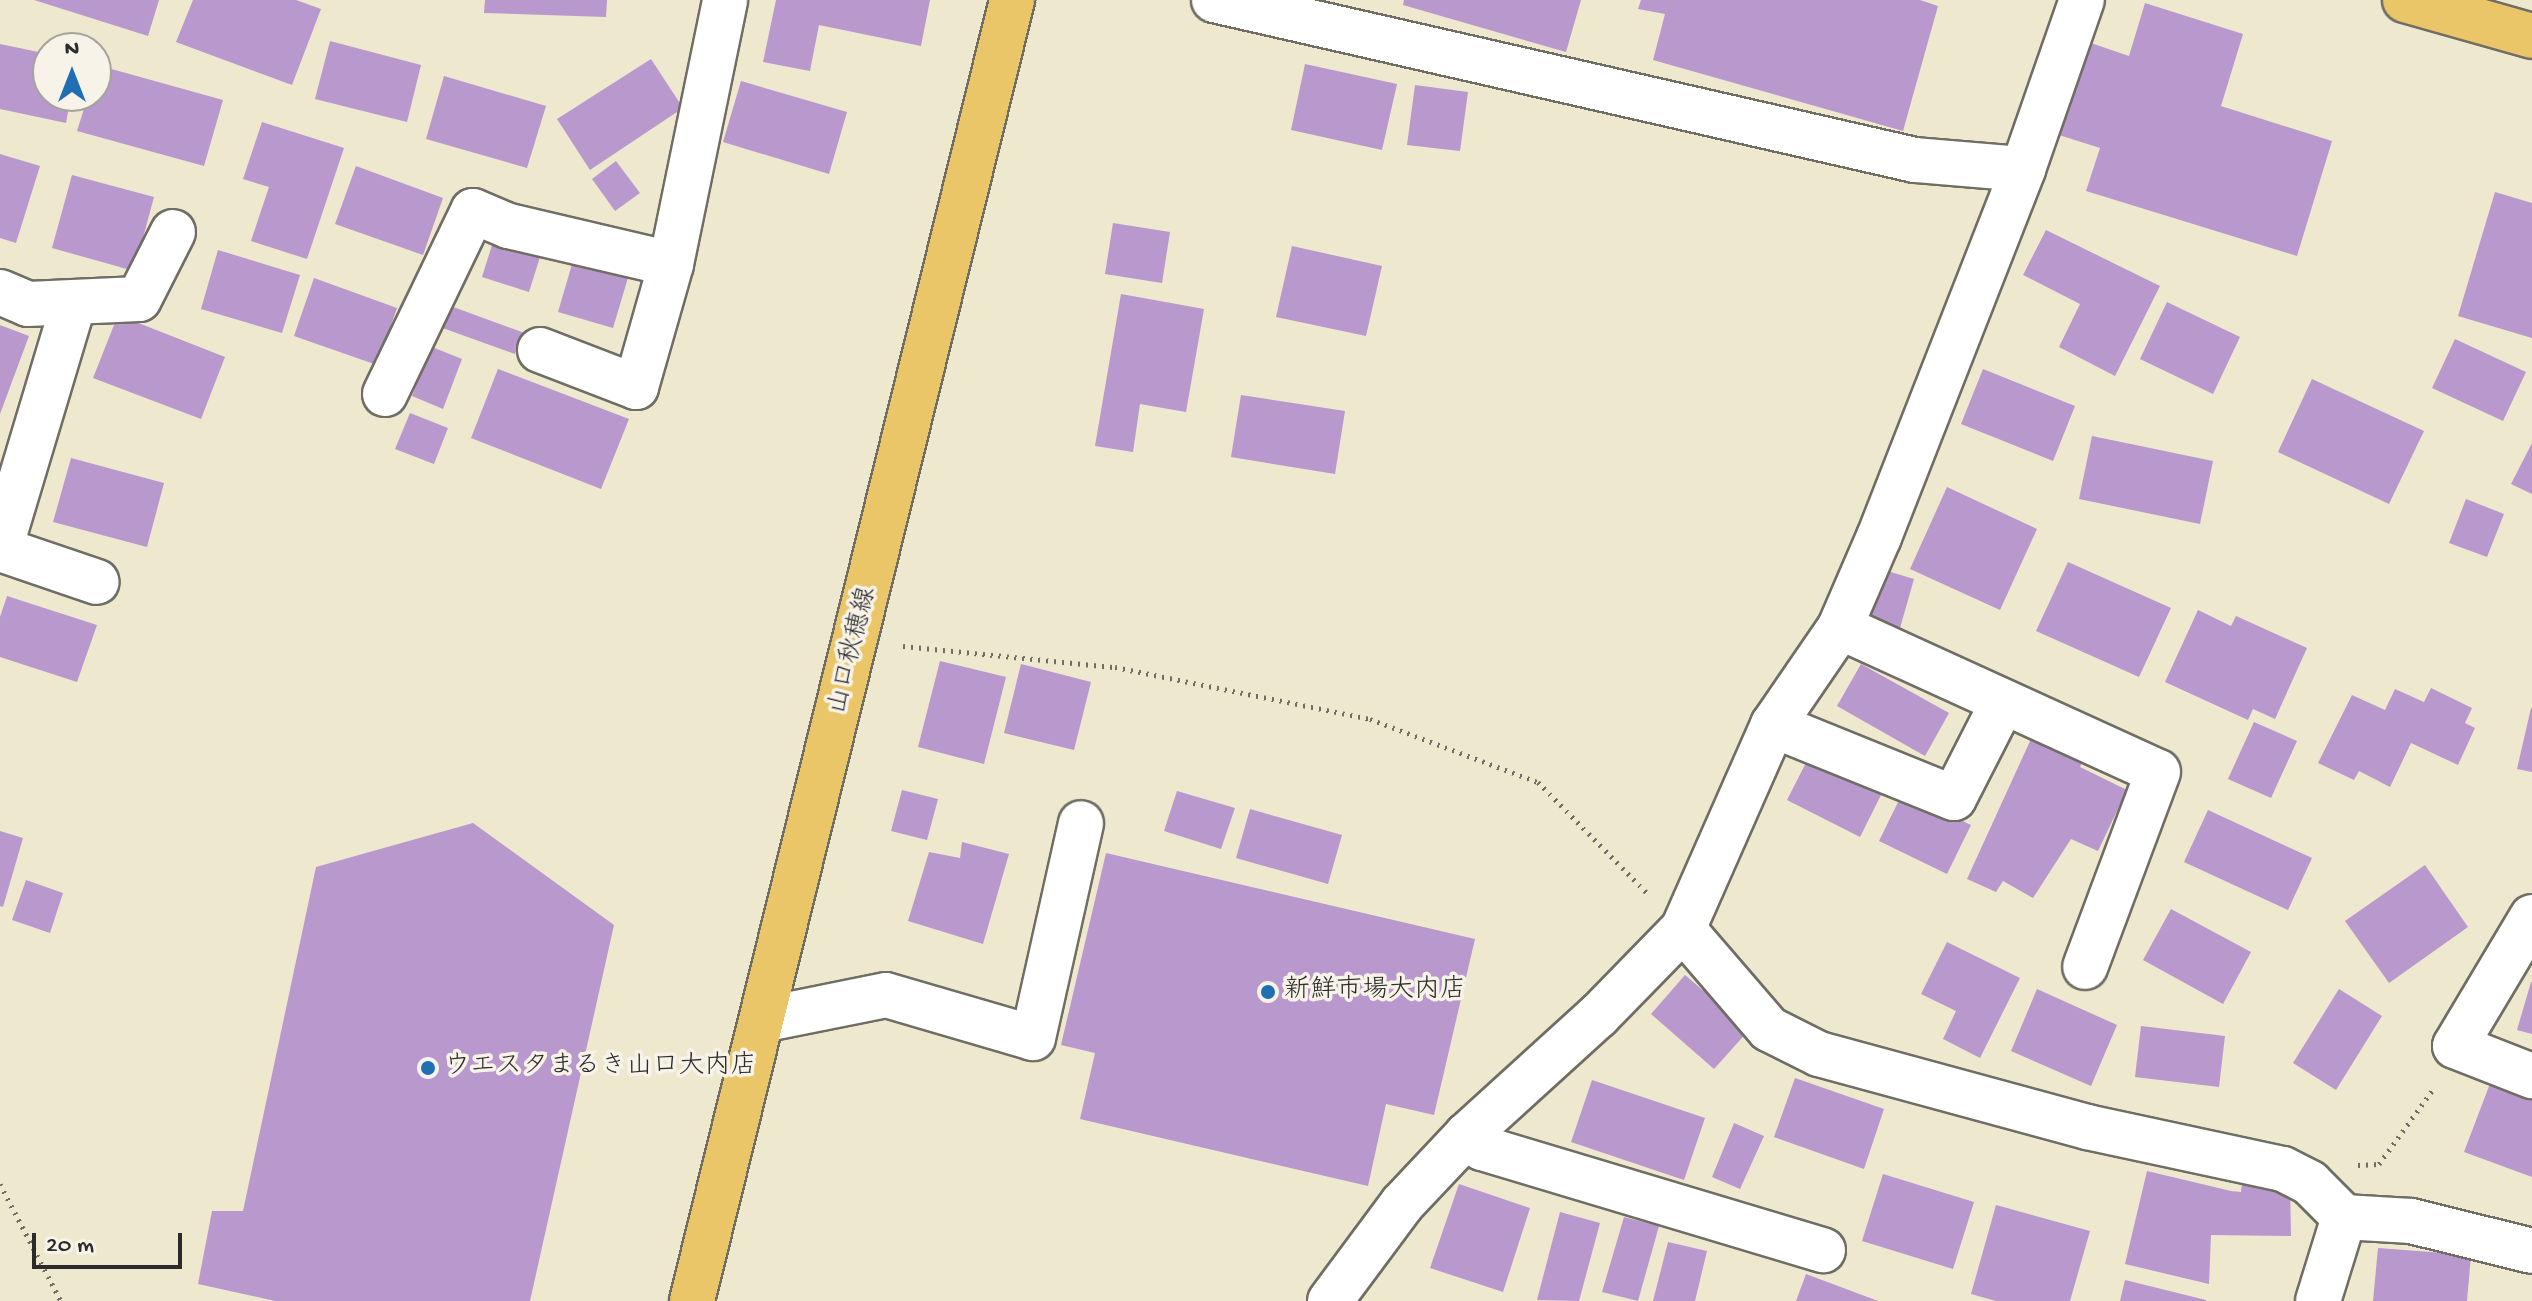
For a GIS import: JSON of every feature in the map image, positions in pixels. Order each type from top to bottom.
[{"type":"main road","name":"山口秋穂線","points":[[692,1301],[1012,0]]},
{"type":"main road","points":[[2405,0],[2532,36]]},
{"type":"street","points":[[540,350],[636,387],[671,264],[725,0]]},
{"type":"street","points":[[1214,0],[1915,160],[2023,169]]},
{"type":"street","points":[[1348,1295],[1402,1204],[1467,1135],[1598,1016],[1683,929],[1773,725],[1840,627],[2023,169],[2082,0]]},
{"type":"street","points":[[385,394],[473,211],[509,226],[671,264]]},
{"type":"street","points":[[0,292],[28,304],[73,305],[139,299],[173,232]]},
{"type":"street","points":[[73,305],[0,549],[97,582]]},
{"type":"street","points":[[1840,627],[2158,772],[2085,967]]},
{"type":"street","points":[[1773,725],[1954,798],[2003,702]]},
{"type":"street","points":[[762,1020],[886,995],[1033,1038],[1081,823]]},
{"type":"street","points":[[2532,917],[2455,1046],[2532,1076]]},
{"type":"street","points":[[1683,929],[1769,1029],[1819,1054],[2087,1127],[2283,1169],[2310,1183],[2344,1217],[2411,1221],[2532,1251]]},
{"type":"street","points":[[1467,1135],[1482,1148],[1823,1250]]},
{"type":"street","points":[[2318,1301],[2344,1217]]},
{"type":"path","points":[[856,642],[1115,667],[1370,719],[1538,782],[1683,929]]},
{"type":"path","points":[[2310,1183],[2336,1166],[2379,1164],[2451,1064],[2455,1046]]},
{"type":"path","points":[[0,1184],[61,1301]]},
{"type":"building","points":[[34,0],[159,0],[148,36]]},
{"type":"building","points":[[193,0],[296,0],[321,9],[292,85],[176,42]]},
{"type":"building","points":[[485,0],[607,0],[606,17],[484,13]]},
{"type":"building","points":[[776,0],[930,0],[921,46],[819,25],[810,71],[763,62]]},
{"type":"building","points":[[1404,0],[1581,0],[1566,52],[1403,5]]},
{"type":"building","points":[[1641,0],[1920,0],[1938,6],[1903,131],[1653,60],[1665,14],[1638,9]]},
{"type":"building","points":[[2145,3],[2243,34],[2221,106],[2332,141],[2297,256],[2086,191],[2100,148],[2059,135],[2088,42],[2129,56]]},
{"type":"building","points":[[330,41],[421,65],[407,122],[315,99]]},
{"type":"building","points":[[0,44],[32,51],[32,112],[68,112],[66,123],[0,109]]},
{"type":"building","points":[[651,59],[683,108],[590,170],[557,119]]},
{"type":"building","points":[[1305,64],[1397,84],[1382,150],[1291,130]]},
{"type":"building","points":[[112,69],[223,100],[204,166],[77,131],[83,112],[112,112]]},
{"type":"building","points":[[444,76],[546,106],[527,168],[426,139]]},
{"type":"building","points":[[741,81],[847,112],[829,174],[723,142]]},
{"type":"building","points":[[1415,85],[1468,92],[1460,151],[1407,145]]},
{"type":"building","points":[[262,122],[344,148],[307,259],[251,241],[269,187],[243,179]]},
{"type":"building","points":[[0,154],[40,166],[16,243],[0,238]]},
{"type":"building","points":[[616,161],[640,193],[615,211],[592,179]]},
{"type":"building","points":[[356,166],[443,198],[423,255],[335,224]]},
{"type":"building","points":[[72,175],[154,197],[134,271],[52,248]]},
{"type":"building","points":[[2495,192],[2532,203],[2532,338],[2458,316]]},
{"type":"building","points":[[1113,223],[1170,232],[1162,283],[1105,274]]},
{"type":"building","points":[[2046,230],[2160,286],[2115,376],[2059,347],[2080,304],[2023,275]]},
{"type":"building","points":[[493,242],[540,257],[529,292],[482,277]]},
{"type":"building","points":[[1292,246],[1382,266],[1366,336],[1276,317]]},
{"type":"building","points":[[218,250],[300,275],[282,333],[201,309]]},
{"type":"building","points":[[575,254],[630,271],[613,328],[558,312]]},
{"type":"building","points":[[314,278],[397,308],[377,365],[294,336]]},
{"type":"building","points":[[1121,294],[1204,309],[1186,412],[1140,404],[1133,452],[1095,446]]},
{"type":"building","points":[[2167,302],[2240,337],[2213,394],[2140,359]]},
{"type":"building","points":[[445,304],[522,332],[515,354],[437,326]]},
{"type":"building","points":[[118,315],[225,357],[201,419],[93,378]]},
{"type":"building","points":[[0,325],[29,336],[0,414]]},
{"type":"building","points":[[2455,339],[2526,372],[2503,421],[2432,388]]},
{"type":"building","points":[[432,347],[462,359],[443,409],[412,396]]},
{"type":"building","points":[[498,369],[629,419],[601,489],[471,438]]},
{"type":"building","points":[[1983,369],[2075,406],[2053,461],[1961,424]]},
{"type":"building","points":[[2312,379],[2424,431],[2389,504],[2278,452]]},
{"type":"building","points":[[1241,395],[1345,411],[1335,474],[1231,457]]},
{"type":"building","points":[[410,413],[448,428],[434,464],[395,449]]},
{"type":"building","points":[[2092,436],[2213,461],[2200,524],[2079,499]]},
{"type":"building","points":[[2532,443],[2532,494],[2511,484]]},
{"type":"building","points":[[71,458],[164,483],[147,547],[53,522]]},
{"type":"building","points":[[1947,487],[2037,529],[2000,610],[1910,569]]},
{"type":"building","points":[[2466,499],[2504,514],[2487,557],[2449,543]]},
{"type":"building","points":[[2068,562],[2171,608],[2139,677],[2036,631]]},
{"type":"building","points":[[1884,570],[1914,579],[1900,628],[1870,619]]},
{"type":"building","points":[[7,596],[97,625],[77,682],[0,657],[0,617]]},
{"type":"building","points":[[2198,610],[2231,626],[2236,616],[2307,648],[2275,719],[2253,709],[2248,720],[2165,682]]},
{"type":"building","points":[[940,661],[1006,677],[984,764],[918,747]]},
{"type":"building","points":[[1021,664],[1091,682],[1074,750],[1004,733]]},
{"type":"building","points":[[1861,664],[1949,713],[1925,756],[1837,706]]},
{"type":"building","points":[[2431,688],[2472,708],[2465,723],[2475,728],[2458,765],[2411,743],[2390,787],[2359,771],[2354,780],[2318,763],[2352,695],[2385,710],[2395,689],[2424,702]]},
{"type":"building","points":[[2532,708],[2532,772],[2517,769]]},
{"type":"building","points":[[2254,722],[2297,741],[2271,798],[2228,779]]},
{"type":"building","points":[[2036,728],[2086,753],[2080,767],[2127,790],[2098,851],[2071,839],[2033,898],[2003,881],[1996,892],[1967,879]]},
{"type":"building","points":[[1811,753],[1883,791],[1860,837],[1787,800]]},
{"type":"building","points":[[902,790],[938,799],[927,840],[891,831]]},
{"type":"building","points":[[1177,791],[1235,808],[1221,849],[1164,831]]},
{"type":"building","points":[[1903,792],[1971,825],[1947,874],[1879,841]]},
{"type":"building","points":[[1250,809],[1342,835],[1328,884],[1236,858]]},
{"type":"building","points":[[2208,810],[2312,858],[2288,910],[2184,862]]},
{"type":"building","name":"ウエスタまるき山口大内店","points":[[473,823],[614,925],[530,1301],[275,1301],[198,1284],[212,1211],[243,1211],[316,867]]},
{"type":"building","points":[[0,831],[23,838],[3,907],[0,906]]},
{"type":"building","points":[[962,842],[1009,854],[983,944],[908,921],[929,852],[960,858]]},
{"type":"building","name":"新鮮市場大内店","points":[[1106,853],[1475,939],[1434,1115],[1386,1104],[1368,1186],[1080,1119],[1095,1053],[1061,1045]]},
{"type":"building","points":[[2425,865],[2468,927],[2389,983],[2345,921]]},
{"type":"building","points":[[26,880],[63,893],[50,933],[12,920]]},
{"type":"building","points":[[2171,909],[2251,952],[2223,1004],[2143,960]]},
{"type":"building","points":[[1947,942],[2020,978],[1980,1058],[1943,1039],[1956,1011],[1921,994]]},
{"type":"building","points":[[1685,975],[1749,1030],[1714,1069],[1651,1014]]},
{"type":"building","points":[[2532,982],[2532,1034],[2517,1030]]},
{"type":"building","points":[[2037,989],[2117,1025],[2091,1086],[2011,1051]]},
{"type":"building","points":[[2339,989],[2382,1016],[2336,1090],[2293,1063]]},
{"type":"building","points":[[2141,1026],[2225,1036],[2219,1087],[2135,1077]]},
{"type":"building","points":[[1795,1078],[1884,1109],[1864,1169],[1774,1137]]},
{"type":"building","points":[[1592,1080],[1705,1118],[1684,1180],[1571,1142]]},
{"type":"building","points":[[2491,1081],[2532,1096],[2532,1177],[2464,1152]]},
{"type":"building","points":[[1734,1123],[1764,1136],[1740,1189],[1712,1177]]},
{"type":"building","points":[[2147,1171],[2241,1192],[2242,1182],[2290,1183],[2291,1236],[2211,1235],[2209,1284],[2125,1264]]},
{"type":"building","points":[[1883,1174],[1974,1202],[1953,1269],[1862,1241]]},
{"type":"building","points":[[1459,1184],[1530,1208],[1503,1292],[1430,1268]]},
{"type":"building","points":[[1996,1205],[2090,1231],[2070,1301],[1996,1301],[1971,1294]]},
{"type":"building","points":[[1560,1212],[1600,1223],[1579,1301],[1537,1300]]},
{"type":"building","points":[[1624,1217],[1659,1226],[1638,1301],[1602,1292]]},
{"type":"building","points":[[1668,1242],[1707,1251],[1695,1301],[1653,1301]]},
{"type":"building","points":[[2378,1248],[2471,1255],[2467,1301],[2373,1301]]},
{"type":"building","points":[[1806,1274],[1878,1301],[1796,1301]]},
{"type":"building","points":[[2125,1280],[2206,1300],[2206,1301],[2120,1301]]},
{"type":"place","name":"新鮮市場大内店","points":[[1268,992]]},
{"type":"place","name":"ウエスタまるき山口大内店","points":[[428,1068]]}]
